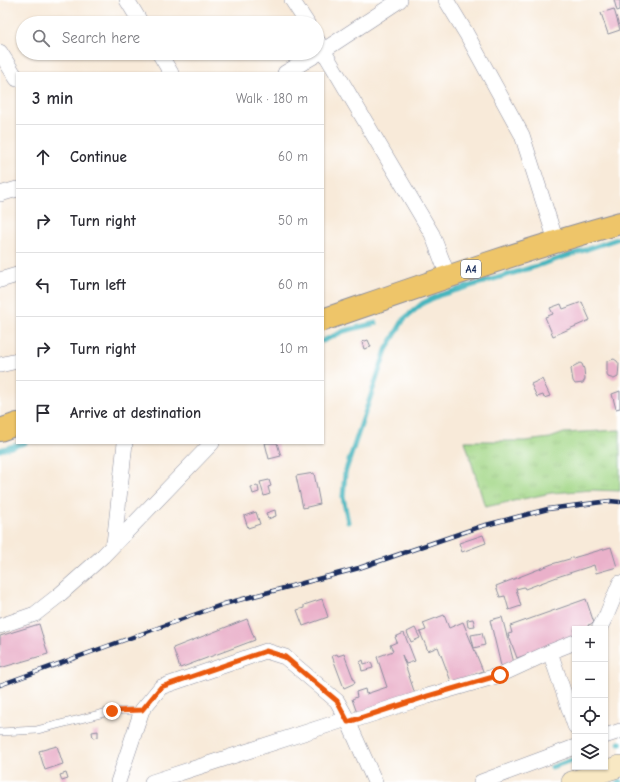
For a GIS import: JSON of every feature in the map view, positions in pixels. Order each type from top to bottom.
[{"type":"highway","name":"A4","points":[[324,320],[448,276],[556,241],[620,223]]},
{"type":"highway","points":[[0,430],[16,424]]},
{"type":"main road","points":[[572,782],[620,766]]},
{"type":"street","points":[[127,0],[137,16]]},
{"type":"street","points":[[292,0],[302,16]]},
{"type":"street","points":[[324,43],[400,0]]},
{"type":"street","points":[[446,0],[466,33],[522,135],[556,241]]},
{"type":"street","points":[[0,52],[16,77]]},
{"type":"street","points":[[324,52],[432,234],[448,276]]},
{"type":"street","points":[[163,60],[170,72]]},
{"type":"street","points":[[286,72],[301,60]]},
{"type":"street","points":[[0,194],[16,189]]},
{"type":"street","points":[[0,280],[16,275]]},
{"type":"street","points":[[0,365],[16,361]]},
{"type":"street","points":[[114,544],[125,444]]},
{"type":"street","points":[[0,626],[35,614],[58,596],[114,544],[211,444]]},
{"type":"street","points":[[601,626],[620,583]]},
{"type":"street","points":[[152,782],[348,720],[500,675],[572,643]]},
{"type":"street","points":[[118,782],[142,710],[161,687],[266,651],[285,657],[337,701],[348,720],[375,782]]},
{"type":"street","points":[[550,652],[572,717]]},
{"type":"street","points":[[608,735],[620,731]]},
{"type":"street","points":[[481,782],[572,748]]},
{"type":"lane","points":[[0,732],[37,730],[112,711],[142,710]]},
{"type":"green space","points":[[620,430],[620,491],[592,490],[551,493],[485,507],[465,441],[525,441],[550,438],[564,433]]},
{"type":"building","points":[[614,0],[620,0],[620,10],[617,11]]},
{"type":"building","points":[[614,9],[620,30],[608,34],[601,13]]},
{"type":"building","points":[[582,302],[590,320],[553,336],[545,317],[553,314],[550,308],[561,304],[563,309]]},
{"type":"building","points":[[368,340],[371,347],[364,349],[362,342]]},
{"type":"building","points":[[614,359],[619,364],[618,377],[614,379],[608,377],[607,361]]},
{"type":"building","points":[[580,363],[584,369],[585,379],[583,383],[575,384],[571,369]]},
{"type":"building","points":[[542,379],[550,396],[544,398],[543,395],[537,397],[531,384]]},
{"type":"building","points":[[620,391],[620,408],[616,409],[612,394]]},
{"type":"building","points":[[265,444],[277,444],[281,456],[269,459]]},
{"type":"building","points":[[314,473],[320,504],[303,508],[296,476]]},
{"type":"building","points":[[269,480],[271,486],[268,487],[270,494],[264,496],[260,482]]},
{"type":"building","points":[[258,486],[259,492],[253,494],[251,487]]},
{"type":"building","points":[[275,510],[276,516],[268,519],[266,513]]},
{"type":"building","points":[[256,512],[260,524],[248,528],[244,516]]},
{"type":"building","points":[[483,535],[486,543],[462,552],[459,543]]},
{"type":"building","points":[[611,547],[617,567],[596,573],[594,565],[525,589],[524,587],[516,589],[521,606],[509,610],[505,596],[500,597],[496,586],[552,564]]},
{"type":"building","points":[[322,599],[328,617],[303,626],[297,610],[304,608],[304,605]]},
{"type":"building","points":[[586,599],[594,623],[588,626],[572,626],[572,638],[517,658],[508,634],[512,633],[510,626]]},
{"type":"building","points":[[444,615],[449,628],[463,622],[483,671],[452,684],[438,647],[428,651],[420,632],[426,630],[423,623]]},
{"type":"building","points":[[502,617],[514,663],[501,666],[490,620]]},
{"type":"building","points":[[247,619],[255,640],[180,668],[173,648]]},
{"type":"building","points":[[473,619],[475,626],[468,627],[467,620]]},
{"type":"building","points":[[39,624],[48,654],[0,668],[0,636]]},
{"type":"building","points":[[415,628],[420,638],[411,642],[407,632]]},
{"type":"building","points":[[404,633],[415,661],[406,664],[402,655],[415,694],[357,713],[352,699],[357,697],[356,692],[365,689],[366,694],[387,687],[377,657],[393,651],[390,645],[397,642],[395,637]]},
{"type":"building","points":[[482,633],[485,645],[474,648],[471,635]]},
{"type":"building","points":[[337,654],[338,656],[344,654],[355,683],[344,688],[332,656]]},
{"type":"building","points":[[363,660],[364,664],[371,662],[373,668],[362,671],[360,662]]},
{"type":"building","points":[[98,731],[98,737],[93,738],[92,732]]},
{"type":"building","points":[[57,746],[63,764],[45,770],[39,751]]},
{"type":"building","points":[[66,773],[68,779],[62,781],[60,775]]},
{"type":"waterway","points":[[348,522],[343,497],[345,473],[386,350],[404,319],[423,303],[440,295],[537,266],[620,238]]},
{"type":"waterway","points":[[324,341],[344,331],[376,323]]},
{"type":"waterway","points":[[0,450],[21,444]]},
{"type":"waterway","points":[[552,767],[572,760]]},
{"type":"railway","points":[[0,685],[224,604],[359,568],[482,526],[548,509],[610,501],[620,502]]},
{"type":"route","points":[[112,711],[142,710],[161,687],[266,651],[285,657],[302,670],[317,685],[337,701],[348,722],[428,696],[500,675]]}]
